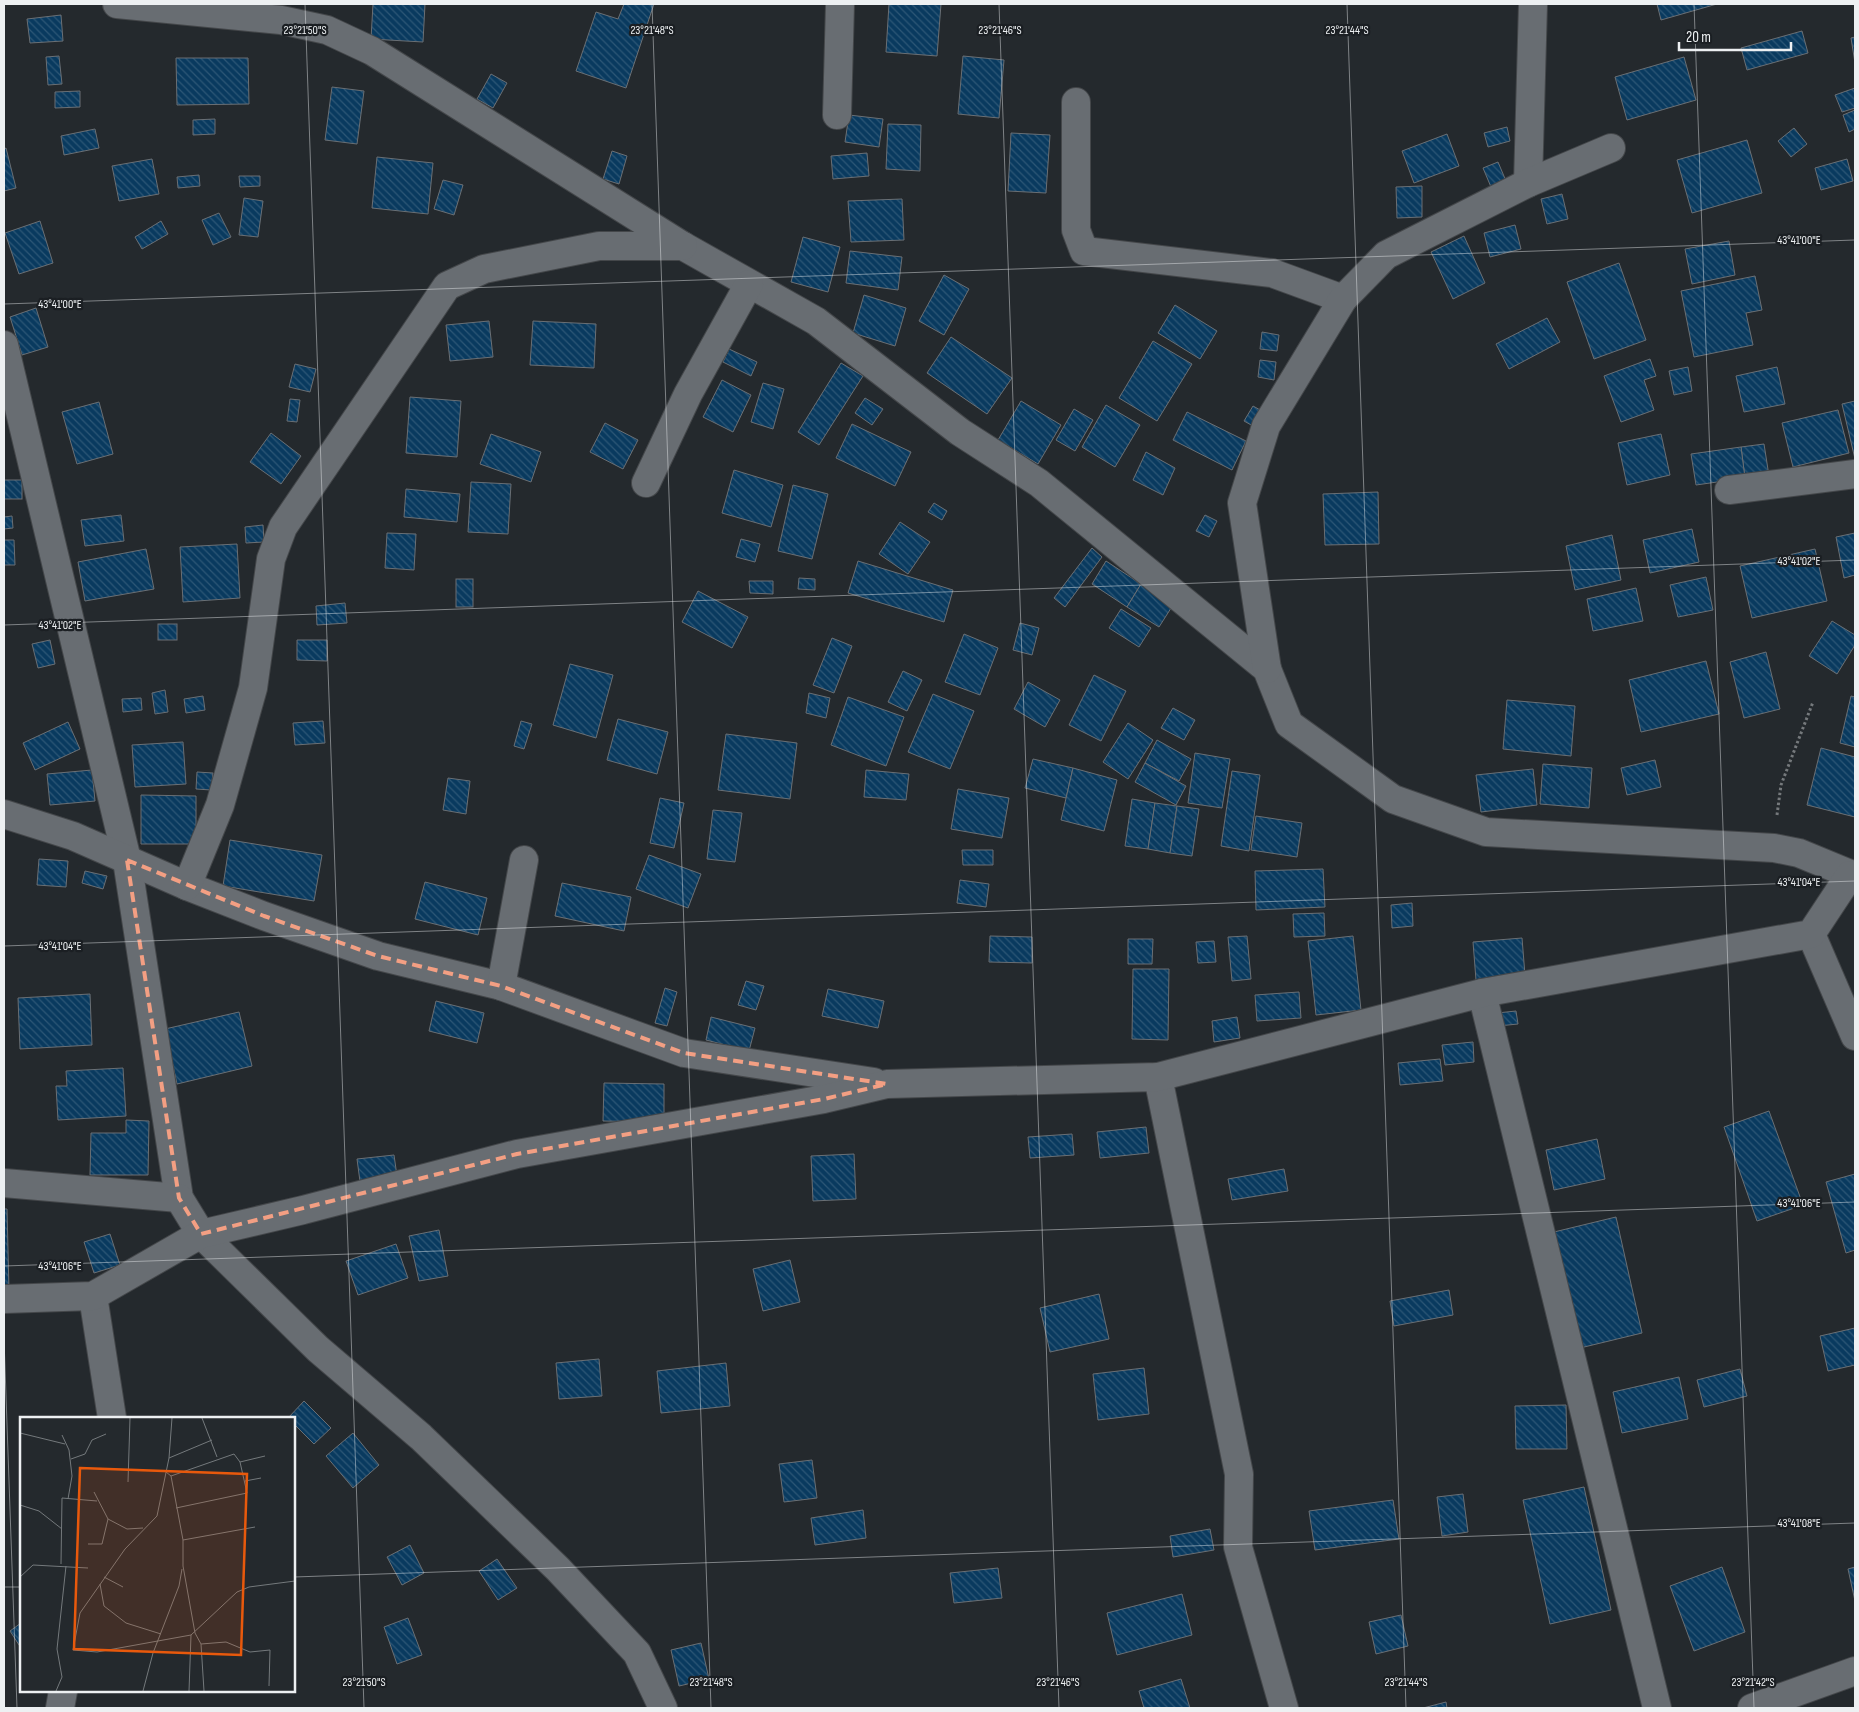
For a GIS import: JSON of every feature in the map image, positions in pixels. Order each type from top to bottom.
[{"type":"street","points":[[117,4],[281,20],[327,30],[372,51],[683,246],[816,321],[960,432],[1039,483],[1267,669]]},
{"type":"street","points":[[837,115],[840,4]]},
{"type":"street","points":[[1528,183],[1533,4]]},
{"type":"street","points":[[1076,102],[1076,230],[1084,251],[1272,273],[1343,299]]},
{"type":"street","points":[[4,814],[73,836],[187,886],[264,916],[378,956],[501,986],[684,1053],[887,1084],[1158,1077],[1482,993],[1811,934],[1853,876],[1799,853],[1774,848],[1486,832],[1393,799],[1289,724],[1267,669],[1242,503],[1266,426],[1343,299],[1386,255],[1528,183],[1611,148]]},
{"type":"street","points":[[187,886],[220,805],[253,688],[271,559],[283,527],[447,286],[484,270],[599,246],[683,246]]},
{"type":"street","points":[[646,483],[688,394],[750,284]]},
{"type":"street","points":[[4,345],[127,860],[179,1198],[201,1234],[318,1349],[421,1437],[558,1569],[636,1652],[663,1708]]},
{"type":"street","points":[[1729,490],[1855,474]]},
{"type":"street","points":[[501,986],[524,860]]},
{"type":"street","points":[[1811,934],[1855,1036]]},
{"type":"street","points":[[1482,993],[1657,1708]]},
{"type":"street","points":[[1158,1077],[1239,1474],[1238,1547],[1284,1708]]},
{"type":"street","points":[[4,1300],[93,1296],[201,1234],[303,1210],[517,1154],[824,1099],[887,1084]]},
{"type":"street","points":[[4,1183],[179,1198]]},
{"type":"street","points":[[93,1296],[112,1417]]},
{"type":"street","points":[[1752,1708],[1783,1703],[1855,1671]]},
{"type":"street","points":[[60,1708],[63,1692]]},
{"type":"path","points":[[1774,848],[1781,785],[1813,702]]},
{"type":"highlighted area","points":[[127,860],[264,916],[378,956],[501,986],[684,1053],[887,1084],[824,1099],[517,1154],[201,1234],[179,1198]]},
{"type":"building","points":[[373,4],[425,4],[423,42],[371,39]]},
{"type":"building","points":[[624,4],[654,4],[626,88],[576,71],[596,12],[618,19]]},
{"type":"building","points":[[889,4],[941,4],[937,56],[886,52]]},
{"type":"building","points":[[1657,4],[1717,4],[1661,20]]},
{"type":"building","points":[[61,15],[63,41],[30,43],[27,19]]},
{"type":"building","points":[[1802,31],[1808,53],[1747,70],[1741,48]]},
{"type":"building","points":[[1855,37],[1855,63],[1851,38]]},
{"type":"building","points":[[59,56],[62,84],[48,85],[46,57]]},
{"type":"building","points":[[963,56],[1004,60],[999,118],[958,114]]},
{"type":"building","points":[[1684,57],[1696,100],[1627,120],[1615,77]]},
{"type":"building","points":[[176,58],[248,58],[249,104],[177,105]]},
{"type":"building","points":[[491,74],[507,83],[493,108],[477,99]]},
{"type":"building","points":[[332,87],[364,91],[357,144],[325,140]]},
{"type":"building","points":[[1855,88],[1855,108],[1842,112],[1835,95]]},
{"type":"building","points":[[80,91],[80,107],[55,108],[55,92]]},
{"type":"building","points":[[1855,110],[1855,129],[1849,132],[1843,115]]},
{"type":"building","points":[[849,115],[883,119],[879,147],[845,142]]},
{"type":"building","points":[[215,119],[215,134],[193,135],[193,120]]},
{"type":"building","points":[[888,124],[921,125],[920,171],[886,169]]},
{"type":"building","points":[[1507,127],[1510,141],[1488,147],[1484,133]]},
{"type":"building","points":[[1794,128],[1807,144],[1791,157],[1778,141]]},
{"type":"building","points":[[95,129],[99,148],[64,155],[61,136]]},
{"type":"building","points":[[1011,133],[1050,135],[1046,193],[1008,191]]},
{"type":"building","points":[[1447,134],[1459,166],[1414,183],[1402,151]]},
{"type":"building","points":[[1747,140],[1762,193],[1692,213],[1677,160]]},
{"type":"building","points":[[6,148],[16,188],[4,191],[4,149]]},
{"type":"building","points":[[612,151],[627,156],[619,184],[603,179]]},
{"type":"building","points":[[867,153],[869,176],[833,179],[831,156]]},
{"type":"building","points":[[377,157],[433,163],[428,214],[372,208]]},
{"type":"building","points":[[152,159],[159,194],[119,201],[112,166]]},
{"type":"building","points":[[1847,159],[1853,181],[1821,190],[1815,168]]},
{"type":"building","points":[[1498,162],[1506,181],[1491,187],[1483,168]]},
{"type":"building","points":[[199,175],[200,186],[178,188],[177,177]]},
{"type":"building","points":[[239,176],[260,176],[260,186],[240,187]]},
{"type":"building","points":[[443,180],[463,185],[454,215],[434,209]]},
{"type":"building","points":[[1422,186],[1422,217],[1397,218],[1396,187]]},
{"type":"building","points":[[1562,194],[1568,219],[1547,224],[1541,199]]},
{"type":"building","points":[[244,198],[263,201],[258,237],[239,235]]},
{"type":"building","points":[[902,199],[904,240],[851,242],[848,201]]},
{"type":"building","points":[[219,213],[231,237],[213,245],[202,220]]},
{"type":"building","points":[[40,221],[53,263],[19,274],[5,233]]},
{"type":"building","points":[[161,221],[168,234],[142,249],[135,237]]},
{"type":"building","points":[[1515,225],[1521,249],[1490,257],[1484,233]]},
{"type":"building","points":[[1464,236],[1485,283],[1453,299],[1431,252]]},
{"type":"building","points":[[803,237],[840,247],[828,292],[791,282]]},
{"type":"building","points":[[1729,241],[1735,275],[1692,284],[1685,249]]},
{"type":"building","points":[[850,251],[902,257],[898,290],[846,283]]},
{"type":"building","points":[[1619,263],[1646,340],[1594,359],[1567,282]]},
{"type":"building","points":[[944,275],[969,289],[944,335],[919,321]]},
{"type":"building","points":[[1755,276],[1762,310],[1746,313],[1753,345],[1694,357],[1681,291]]},
{"type":"building","points":[[864,295],[906,308],[895,346],[853,333]]},
{"type":"building","points":[[1175,305],[1217,331],[1200,359],[1158,333]]},
{"type":"building","points":[[36,308],[48,347],[22,355],[10,317]]},
{"type":"building","points":[[1547,318],[1560,342],[1509,369],[1496,344]]},
{"type":"building","points":[[489,321],[493,357],[450,361],[446,325]]},
{"type":"building","points":[[533,321],[596,324],[594,368],[530,365]]},
{"type":"building","points":[[1262,332],[1279,335],[1277,351],[1260,349]]},
{"type":"building","points":[[951,337],[1012,378],[987,414],[927,373]]},
{"type":"building","points":[[1153,341],[1192,364],[1157,421],[1119,398]]},
{"type":"building","points":[[729,349],[757,362],[751,376],[723,362]]},
{"type":"building","points":[[1650,359],[1656,376],[1644,380],[1654,410],[1621,422],[1604,376]]},
{"type":"building","points":[[1260,360],[1276,362],[1274,380],[1258,377]]},
{"type":"building","points":[[841,363],[863,376],[819,445],[798,432]]},
{"type":"building","points":[[295,364],[316,369],[310,392],[289,387]]},
{"type":"building","points":[[1688,367],[1692,391],[1674,395],[1669,371]]},
{"type":"building","points":[[1777,367],[1785,404],[1744,412],[1736,376]]},
{"type":"building","points":[[722,380],[751,395],[733,432],[703,417]]},
{"type":"building","points":[[763,383],[784,389],[773,429],[751,422]]},
{"type":"building","points":[[410,397],[461,401],[457,457],[406,453]]},
{"type":"building","points":[[865,398],[883,409],[872,425],[855,413]]},
{"type":"building","points":[[290,399],[300,400],[297,422],[287,421]]},
{"type":"building","points":[[1021,401],[1061,425],[1038,464],[998,440]]},
{"type":"building","points":[[1855,401],[1855,459],[1842,404]]},
{"type":"building","points":[[99,402],[113,454],[77,464],[62,412]]},
{"type":"building","points":[[1106,405],[1140,425],[1115,467],[1082,447]]},
{"type":"building","points":[[1253,406],[1262,411],[1253,426],[1244,421]]},
{"type":"building","points":[[1074,409],[1093,420],[1075,451],[1056,440]]},
{"type":"building","points":[[1838,410],[1849,453],[1793,467],[1782,423]]},
{"type":"building","points":[[1187,412],[1246,441],[1232,470],[1173,440]]},
{"type":"building","points":[[605,423],[638,440],[623,469],[590,452]]},
{"type":"building","points":[[852,424],[911,452],[895,486],[836,458]]},
{"type":"building","points":[[271,433],[301,456],[281,484],[250,462]]},
{"type":"building","points":[[491,434],[541,452],[531,482],[480,464]]},
{"type":"building","points":[[1661,434],[1670,475],[1627,485],[1618,443]]},
{"type":"building","points":[[1764,444],[1769,476],[1745,478],[1741,447]]},
{"type":"building","points":[[1741,447],[1745,478],[1696,485],[1691,454]]},
{"type":"building","points":[[1146,452],[1175,468],[1163,495],[1133,480]]},
{"type":"building","points":[[734,470],[783,485],[771,527],[722,513]]},
{"type":"building","points":[[4,480],[22,480],[22,499],[4,499]]},
{"type":"building","points":[[471,482],[511,484],[508,534],[468,532]]},
{"type":"building","points":[[793,485],[828,494],[812,559],[778,551]]},
{"type":"building","points":[[406,489],[460,494],[457,522],[404,517]]},
{"type":"building","points":[[1378,492],[1379,544],[1325,545],[1323,494]]},
{"type":"building","points":[[934,503],[947,511],[942,520],[928,512]]},
{"type":"building","points":[[121,515],[124,541],[85,546],[81,520]]},
{"type":"building","points":[[1205,515],[1217,521],[1209,537],[1196,531]]},
{"type":"building","points":[[12,516],[13,528],[4,529],[4,517]]},
{"type":"building","points":[[900,522],[930,542],[908,574],[879,554]]},
{"type":"building","points":[[263,525],[264,542],[246,543],[245,527]]},
{"type":"building","points":[[1692,529],[1699,562],[1650,573],[1643,540]]},
{"type":"building","points":[[387,533],[416,534],[414,570],[385,568]]},
{"type":"building","points":[[1855,533],[1855,575],[1844,578],[1836,537]]},
{"type":"building","points":[[1612,535],[1621,580],[1575,590],[1566,546]]},
{"type":"building","points":[[741,539],[760,544],[755,562],[736,557]]},
{"type":"building","points":[[4,540],[14,540],[15,565],[4,565]]},
{"type":"building","points":[[237,544],[240,598],[183,602],[180,547]]},
{"type":"building","points":[[1092,548],[1102,557],[1065,607],[1054,598]]},
{"type":"building","points":[[146,549],[154,589],[85,601],[78,562]]},
{"type":"building","points":[[1815,549],[1827,601],[1752,618],[1740,566]]},
{"type":"building","points":[[858,561],[953,590],[944,622],[848,593]]},
{"type":"building","points":[[1106,561],[1141,584],[1127,607],[1092,584]]},
{"type":"building","points":[[1706,577],[1713,610],[1678,617],[1670,585]]},
{"type":"building","points":[[799,578],[815,579],[815,590],[798,589]]},
{"type":"building","points":[[456,579],[473,579],[473,607],[456,607]]},
{"type":"building","points":[[749,581],[773,581],[773,594],[750,593]]},
{"type":"building","points":[[1141,584],[1173,605],[1159,627],[1127,607]]},
{"type":"building","points":[[1636,588],[1643,621],[1593,631],[1587,599]]},
{"type":"building","points":[[698,591],[748,617],[732,648],[682,622]]},
{"type":"building","points":[[345,603],[347,623],[317,625],[316,606]]},
{"type":"building","points":[[1121,609],[1151,628],[1139,647],[1109,628]]},
{"type":"building","points":[[1832,621],[1855,635],[1855,645],[1837,674],[1809,656]]},
{"type":"building","points":[[1020,623],[1039,628],[1032,655],[1013,650]]},
{"type":"building","points":[[158,624],[177,624],[177,640],[158,640]]},
{"type":"building","points":[[964,634],[998,648],[980,695],[945,682]]},
{"type":"building","points":[[832,638],[852,646],[834,693],[813,685]]},
{"type":"building","points":[[50,640],[55,664],[38,668],[32,644]]},
{"type":"building","points":[[297,640],[327,640],[327,661],[297,660]]},
{"type":"building","points":[[1766,652],[1780,709],[1744,718],[1730,662]]},
{"type":"building","points":[[1706,661],[1719,714],[1641,732],[1629,680]]},
{"type":"building","points":[[570,664],[613,675],[596,738],[553,725]]},
{"type":"building","points":[[903,671],[922,680],[907,711],[888,702]]},
{"type":"building","points":[[1094,675],[1126,691],[1101,741],[1069,725]]},
{"type":"building","points":[[1028,682],[1060,700],[1045,727],[1014,709]]},
{"type":"building","points":[[165,690],[168,712],[155,714],[152,693]]},
{"type":"building","points":[[809,693],[830,698],[826,718],[806,713]]},
{"type":"building","points":[[933,694],[974,711],[950,769],[908,752]]},
{"type":"building","points":[[203,696],[205,710],[186,713],[184,699]]},
{"type":"building","points":[[1851,696],[1855,697],[1855,747],[1840,743]]},
{"type":"building","points":[[848,697],[904,717],[886,766],[831,745]]},
{"type":"building","points":[[141,698],[142,710],[123,712],[122,699]]},
{"type":"building","points":[[1507,700],[1575,706],[1571,756],[1503,749]]},
{"type":"building","points":[[1173,708],[1195,720],[1184,740],[1161,728]]},
{"type":"building","points":[[618,719],[668,732],[657,774],[607,760]]},
{"type":"building","points":[[323,721],[325,743],[295,745],[293,723]]},
{"type":"building","points":[[521,721],[532,724],[524,749],[514,746]]},
{"type":"building","points":[[68,722],[80,749],[35,770],[23,743]]},
{"type":"building","points":[[1128,723],[1153,740],[1128,779],[1103,762]]},
{"type":"building","points":[[726,734],[797,743],[790,799],[718,790]]},
{"type":"building","points":[[1157,740],[1191,759],[1179,781],[1145,763]]},
{"type":"building","points":[[183,742],[186,784],[135,787],[132,745]]},
{"type":"building","points":[[1821,748],[1855,757],[1855,817],[1807,805]]},
{"type":"building","points":[[1195,753],[1230,759],[1222,808],[1188,803]]},
{"type":"building","points":[[1033,759],[1073,768],[1066,798],[1025,788]]},
{"type":"building","points":[[1655,760],[1661,787],[1627,795],[1621,768]]},
{"type":"building","points":[[1145,763],[1186,786],[1176,805],[1135,782]]},
{"type":"building","points":[[1543,764],[1592,768],[1589,808],[1540,804]]},
{"type":"building","points":[[1073,768],[1117,780],[1104,831],[1061,820]]},
{"type":"building","points":[[1533,769],[1537,805],[1481,812],[1476,775]]},
{"type":"building","points":[[92,770],[95,801],[50,805],[47,774]]},
{"type":"building","points":[[866,770],[909,774],[906,800],[864,797]]},
{"type":"building","points":[[1232,771],[1260,775],[1249,851],[1221,846]]},
{"type":"building","points":[[197,772],[213,773],[211,790],[196,789]]},
{"type":"building","points":[[448,778],[470,781],[466,814],[443,810]]},
{"type":"building","points":[[958,789],[1009,798],[1002,838],[951,829]]},
{"type":"building","points":[[141,795],[196,796],[196,844],[141,844]]},
{"type":"building","points":[[660,798],[684,803],[674,848],[650,843]]},
{"type":"building","points":[[1132,799],[1155,803],[1148,849],[1125,846]]},
{"type":"building","points":[[1155,803],[1177,806],[1170,853],[1148,849]]},
{"type":"building","points":[[1177,806],[1199,809],[1192,856],[1170,853]]},
{"type":"building","points":[[713,810],[742,813],[735,862],[707,859]]},
{"type":"building","points":[[1256,816],[1302,823],[1297,857],[1251,850]]},
{"type":"building","points":[[230,840],[322,855],[314,901],[223,886]]},
{"type":"building","points":[[962,850],[993,850],[993,865],[963,865]]},
{"type":"building","points":[[649,855],[701,874],[688,908],[636,889]]},
{"type":"building","points":[[39,859],[68,861],[66,887],[37,885]]},
{"type":"building","points":[[1323,869],[1325,907],[1256,910],[1255,871]]},
{"type":"building","points":[[85,871],[107,876],[103,889],[82,883]]},
{"type":"building","points":[[960,880],[989,884],[986,907],[957,903]]},
{"type":"building","points":[[425,882],[487,898],[478,935],[415,919]]},
{"type":"building","points":[[562,883],[631,897],[624,931],[555,916]]},
{"type":"building","points":[[1412,903],[1413,926],[1392,928],[1391,905]]},
{"type":"building","points":[[1324,913],[1325,936],[1294,937],[1293,914]]},
{"type":"building","points":[[990,936],[1032,937],[1032,963],[989,962]]},
{"type":"building","points":[[1247,936],[1251,979],[1232,981],[1228,937]]},
{"type":"building","points":[[1353,936],[1361,1010],[1316,1015],[1308,941]]},
{"type":"building","points":[[1522,938],[1525,975],[1476,980],[1473,942]]},
{"type":"building","points":[[1128,939],[1153,939],[1152,964],[1128,964]]},
{"type":"building","points":[[1214,941],[1216,962],[1198,963],[1196,942]]},
{"type":"building","points":[[1133,969],[1169,969],[1168,1040],[1132,1039]]},
{"type":"building","points":[[746,981],[764,986],[756,1010],[738,1005]]},
{"type":"building","points":[[665,988],[677,992],[667,1026],[655,1023]]},
{"type":"building","points":[[828,989],[884,1001],[878,1028],[822,1016]]},
{"type":"building","points":[[1299,992],[1301,1018],[1257,1021],[1255,995]]},
{"type":"building","points":[[90,994],[92,1045],[20,1049],[18,998]]},
{"type":"building","points":[[436,1001],[484,1013],[477,1043],[429,1031]]},
{"type":"building","points":[[1516,1011],[1518,1024],[1498,1026],[1497,1013]]},
{"type":"building","points":[[239,1012],[252,1066],[177,1084],[165,1029]]},
{"type":"building","points":[[711,1017],[755,1028],[749,1051],[706,1040]]},
{"type":"building","points":[[1237,1017],[1240,1038],[1214,1042],[1212,1021]]},
{"type":"building","points":[[1473,1042],[1474,1062],[1445,1065],[1442,1045]]},
{"type":"building","points":[[1440,1059],[1443,1081],[1400,1085],[1398,1063]]},
{"type":"building","points":[[123,1068],[126,1116],[58,1120],[56,1086],[67,1086],[66,1071]]},
{"type":"building","points":[[604,1083],[664,1084],[664,1122],[603,1121]]},
{"type":"building","points":[[1769,1111],[1803,1205],[1757,1221],[1724,1127]]},
{"type":"building","points":[[126,1120],[149,1121],[148,1175],[90,1175],[91,1133],[126,1133]]},
{"type":"building","points":[[1146,1127],[1149,1153],[1100,1158],[1097,1132]]},
{"type":"building","points":[[1072,1134],[1074,1155],[1030,1158],[1028,1137]]},
{"type":"building","points":[[1597,1139],[1605,1179],[1554,1190],[1546,1150]]},
{"type":"building","points":[[854,1154],[856,1199],[813,1201],[811,1156]]},
{"type":"building","points":[[394,1155],[398,1183],[361,1189],[357,1159]]},
{"type":"building","points":[[1284,1169],[1288,1191],[1232,1200],[1228,1179]]},
{"type":"building","points":[[1855,1174],[1855,1250],[1846,1253],[1826,1182]]},
{"type":"building","points":[[4,1209],[7,1209],[9,1291],[4,1291]]},
{"type":"building","points":[[1616,1217],[1642,1333],[1580,1348],[1554,1232]]},
{"type":"building","points":[[439,1230],[448,1276],[419,1281],[409,1236]]},
{"type":"building","points":[[110,1234],[120,1265],[94,1273],[84,1242]]},
{"type":"building","points":[[396,1244],[408,1278],[358,1295],[346,1261]]},
{"type":"building","points":[[790,1260],[800,1302],[763,1311],[753,1269]]},
{"type":"building","points":[[1449,1290],[1453,1315],[1394,1326],[1390,1301]]},
{"type":"building","points":[[1099,1294],[1109,1339],[1050,1352],[1040,1308]]},
{"type":"building","points":[[1855,1328],[1855,1365],[1828,1371],[1820,1336]]},
{"type":"building","points":[[599,1359],[602,1396],[559,1399],[556,1363]]},
{"type":"building","points":[[726,1363],[730,1406],[661,1413],[657,1371]]},
{"type":"building","points":[[1144,1368],[1149,1414],[1098,1420],[1093,1374]]},
{"type":"building","points":[[1740,1369],[1747,1396],[1704,1407],[1697,1380]]},
{"type":"building","points":[[1679,1377],[1688,1419],[1622,1433],[1613,1392]]},
{"type":"building","points":[[304,1401],[331,1428],[314,1444],[295,1425],[295,1417],[289,1417]]},
{"type":"building","points":[[1566,1405],[1567,1449],[1516,1449],[1515,1406]]},
{"type":"building","points":[[353,1433],[379,1465],[353,1488],[326,1456]]},
{"type":"building","points":[[812,1460],[817,1498],[784,1502],[779,1464]]},
{"type":"building","points":[[1584,1487],[1611,1610],[1550,1624],[1523,1500]]},
{"type":"building","points":[[1463,1494],[1468,1532],[1442,1536],[1437,1497]]},
{"type":"building","points":[[1393,1500],[1399,1539],[1315,1550],[1309,1511]]},
{"type":"building","points":[[863,1510],[866,1538],[815,1545],[811,1518]]},
{"type":"building","points":[[1210,1529],[1214,1550],[1173,1557],[1170,1536]]},
{"type":"building","points":[[410,1545],[424,1573],[402,1585],[387,1557]]},
{"type":"building","points":[[497,1559],[517,1588],[498,1600],[479,1571]]},
{"type":"building","points":[[1722,1567],[1745,1632],[1694,1651],[1670,1586]]},
{"type":"building","points":[[1855,1567],[1855,1601],[1848,1569]]},
{"type":"building","points":[[998,1568],[1002,1598],[954,1603],[950,1573]]},
{"type":"building","points":[[1182,1594],[1192,1635],[1117,1655],[1107,1613]]},
{"type":"building","points":[[1401,1615],[1408,1646],[1376,1654],[1369,1622]]},
{"type":"building","points":[[408,1618],[422,1655],[397,1664],[384,1627]]},
{"type":"building","points":[[20,1624],[20,1646],[10,1631]]},
{"type":"building","points":[[701,1643],[709,1679],[679,1686],[671,1650]]},
{"type":"building","points":[[1181,1679],[1190,1708],[1144,1708],[1139,1691]]},
{"type":"building","points":[[1446,1702],[1447,1708],[1423,1708]]}]
